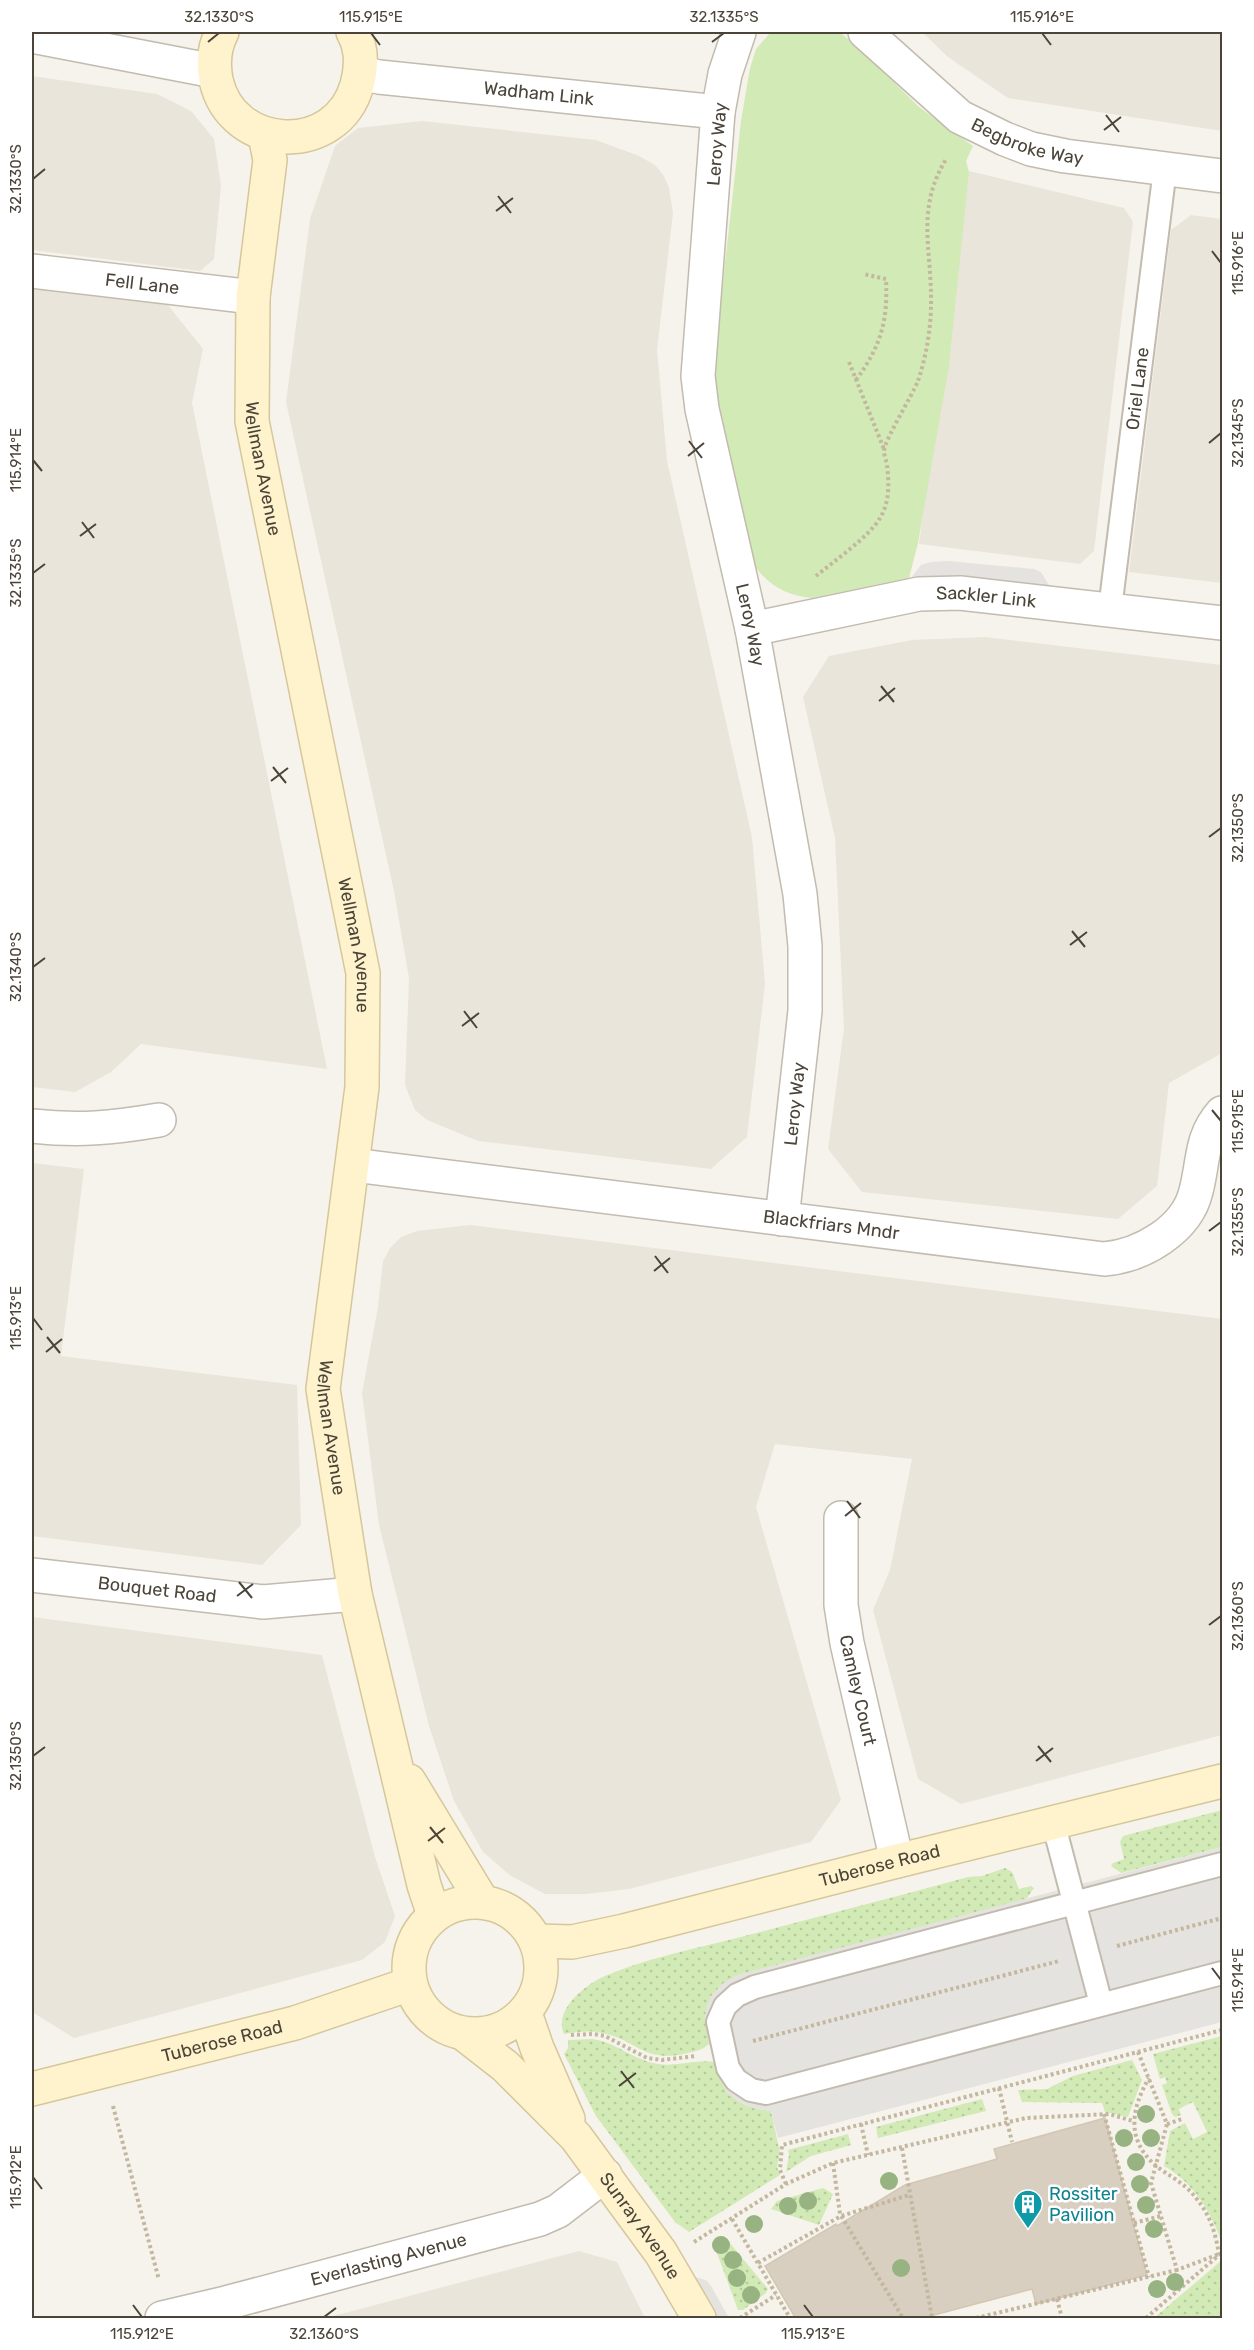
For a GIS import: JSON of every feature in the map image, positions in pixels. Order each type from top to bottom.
[{"type":"street","points":[[222,32],[216,48],[214,71],[219,92],[230,111],[246,125],[265,135],[286,138],[308,135],[327,126],[343,112],[349,103],[360,73],[361,55],[353,32]]},
{"type":"street","name":"Leroy Way","points":[[739,32],[725,74],[718,112],[698,351],[698,376],[702,409],[753,629],[800,894],[805,946],[805,1011],[782,1219]]},
{"type":"street","name":"Begbroke Way","points":[[865,32],[960,117],[1005,139],[1030,149],[1065,156],[1222,176]]},
{"type":"street","points":[[32,36],[214,71]]},
{"type":"street","name":"Wadham Link","points":[[360,73],[379,77],[718,112]]},
{"type":"street","name":"Wellman Avenue","points":[[265,135],[270,160],[253,297],[252,421],[363,973],[362,1086],[323,1389],[355,1594],[424,1885],[434,1915]]},
{"type":"street","name":"Fell Lane","points":[[32,271],[253,297]]},
{"type":"street","name":"Sackler Link","points":[[753,629],[919,594],[960,593],[1222,623]]},
{"type":"street","name":"Blackfriars Mndr","points":[[353,1165],[1104,1259],[1117,1258],[1147,1248],[1172,1229],[1191,1205],[1196,1194],[1204,1146],[1212,1127],[1222,1113]]},
{"type":"street","points":[[32,1126],[68,1130],[108,1128],[159,1120]]},
{"type":"street","name":"Camley Court","points":[[841,1518],[842,1605],[847,1643],[897,1861]]},
{"type":"street","name":"Bouquet Road","points":[[32,1575],[263,1602],[355,1594]]},
{"type":"street","name":"Wellman Avenue","points":[[394,1756],[482,1901]]},
{"type":"street","name":"Tuberose Road","points":[[537,1941],[572,1942],[624,1931],[1222,1781]]},
{"type":"street","points":[[482,1901],[500,1905],[515,1914],[528,1926],[537,1941],[542,1960],[541,1978],[536,1997],[525,2013],[507,2026],[487,2034],[464,2034],[446,2028],[430,2017],[417,2002],[408,1965],[412,1946],[421,1929],[434,1915],[449,1906],[482,1901]]},
{"type":"street","name":"Tuberose Road","points":[[32,2089],[295,2023],[411,1984]]},
{"type":"street","name":"Sunray Avenue","points":[[525,2013],[537,2048],[576,2137]]},
{"type":"street","name":"Sunray Avenue","points":[[464,2034],[505,2066],[576,2137],[661,2253],[699,2319]]},
{"type":"street","name":"Everlasting Avenue","points":[[162,2319],[229,2311],[540,2219],[558,2211],[605,2175]]},
{"type":"lane","name":"Oriel Lane","points":[[1110,609],[1165,169]]},
{"type":"lane","points":[[1053,1822],[1101,2004]]},
{"type":"lane","points":[[1222,1864],[755,1987],[737,1995],[725,2006],[718,2022],[728,2068],[736,2080],[751,2090],[766,2093],[1222,1973]]},
{"type":"path","points":[[884,450],[918,380],[930,328],[931,281],[927,255],[927,210],[938,172],[947,158]]},
{"type":"path","points":[[856,380],[868,364],[880,338],[887,312],[886,279],[863,274]]},
{"type":"path","points":[[816,576],[857,542],[880,519],[887,504],[889,482],[884,450],[849,362]]},
{"type":"path","points":[[1116,1946],[1222,1918]]},
{"type":"path","points":[[743,2043],[1070,1958]]},
{"type":"path","points":[[786,2184],[780,2170],[782,2145],[1222,2030]]},
{"type":"path","points":[[566,2036],[593,2034],[605,2036],[647,2058],[662,2061],[700,2055]]},
{"type":"path","points":[[1138,2052],[1167,2124],[1151,2183],[1177,2270]]},
{"type":"path","points":[[1149,2078],[1135,2107],[1133,2121],[1145,2154],[1156,2166],[1189,2190],[1203,2208],[1215,2229],[1221,2254]]},
{"type":"path","points":[[999,2088],[1012,2142]]},
{"type":"path","points":[[112,2102],[159,2280]]},
{"type":"path","points":[[1104,2114],[1149,2277]]},
{"type":"path","points":[[688,2245],[786,2184],[833,2163],[1026,2118],[1109,2114],[1133,2121]]},
{"type":"path","points":[[1167,2124],[1182,2119]]},
{"type":"path","points":[[861,2124],[868,2155]]},
{"type":"path","points":[[902,2148],[932,2319]]},
{"type":"path","points":[[833,2163],[841,2216],[903,2319]]},
{"type":"path","points":[[758,2264],[841,2216],[909,2196]]},
{"type":"path","points":[[1134,2223],[1161,2216]]},
{"type":"path","points":[[732,2218],[790,2319]]},
{"type":"path","points":[[976,2319],[1177,2270],[1221,2254]]},
{"type":"path","points":[[1146,2319],[1221,2254]]},
{"type":"path","points":[[740,2319],[776,2295]]},
{"type":"path","points":[[1058,2299],[1062,2319]]},
{"type":"shaded area","points":[[922,32],[1222,32],[1222,131],[1008,98],[948,57]]},
{"type":"shaded area","points":[[32,76],[157,94],[191,111],[214,139],[221,186],[214,259],[200,271],[32,250]]},
{"type":"shaded area","points":[[422,121],[596,140],[639,156],[655,165],[664,176],[669,188],[673,213],[657,350],[667,461],[752,837],[765,984],[747,1137],[711,1169],[478,1141],[427,1120],[415,1110],[405,1085],[409,978],[394,891],[286,402],[310,219],[335,146],[358,128]]},
{"type":"shaded area","points":[[969,171],[1124,208],[1133,222],[1094,551],[1080,564],[919,544]]},
{"type":"shaded area","points":[[1191,215],[1222,219],[1222,583],[1129,572],[1171,230]]},
{"type":"shaded area","points":[[32,289],[168,305],[203,349],[192,403],[327,1069],[141,1044],[111,1072],[75,1092],[32,1087]]},
{"type":"shaded area","points":[[948,561],[1034,569],[1041,572],[1050,587],[965,577],[911,578],[921,565]]},
{"type":"shaded area","points":[[985,637],[1222,665],[1222,1053],[1169,1083],[1157,1186],[1118,1219],[862,1192],[828,1149],[844,1028],[835,838],[803,697],[829,656],[912,640]]},
{"type":"shaded area","points":[[32,1163],[84,1169],[61,1356],[297,1385],[301,1525],[262,1565],[32,1536]]},
{"type":"shaded area","points":[[470,1225],[1222,1319],[1222,1735],[961,1804],[918,1779],[873,1610],[890,1570],[912,1459],[775,1444],[756,1507],[841,1800],[811,1842],[629,1889],[586,1894],[545,1894],[511,1876],[483,1852],[454,1801],[429,1726],[379,1525],[362,1393],[378,1307],[383,1261],[390,1248],[401,1237],[417,1231]]},
{"type":"shaded area","points":[[32,1617],[322,1655],[375,1857],[395,1916],[385,1942],[362,1960],[74,2038],[32,2012]]},
{"type":"shaded area","points":[[1222,1847],[1222,2022],[778,2138],[771,2111],[753,2108],[726,2092],[709,2044],[705,2015],[710,1997],[722,1984],[737,1975]]},
{"type":"shaded area","points":[[579,2251],[617,2262],[645,2318],[326,2318]]},
{"type":"shaded area","points":[[691,2276],[706,2280],[729,2318],[713,2318]]},
{"type":"green space","points":[[771,32],[839,32],[856,45],[919,107],[973,146],[966,161],[969,172],[949,366],[918,543],[909,578],[812,598],[802,597],[776,587],[762,575],[750,559],[714,386],[715,352],[741,121],[750,68],[756,49]]},
{"type":"green space","points":[[1222,1810],[1222,1847],[1121,1873],[1111,1866],[1124,1859],[1120,1842],[1123,1836]]},
{"type":"green space","points":[[1005,1868],[1012,1872],[1019,1889],[1031,1886],[1034,1888],[1027,1898],[705,2015],[709,2044],[699,2050],[673,2056],[661,2056],[602,2033],[588,2031],[564,2034],[563,2016],[567,2007],[589,1985],[605,1976],[671,1954],[968,1877],[982,1876]]},
{"type":"green space","points":[[1222,2036],[1222,2243],[1213,2220],[1200,2199],[1184,2181],[1164,2166],[1170,2131],[1185,2123],[1193,2139],[1207,2132],[1193,2102],[1179,2109],[1181,2115],[1175,2117],[1172,2114],[1162,2085],[1167,2083],[1165,2077],[1160,2079],[1153,2054]]},
{"type":"green space","points":[[592,2039],[658,2064],[715,2062],[723,2083],[734,2097],[749,2106],[771,2111],[780,2153],[777,2167],[780,2175],[689,2232],[675,2222],[596,2116],[564,2054],[568,2048],[568,2040]]},
{"type":"green space","points":[[1132,2060],[1142,2080],[1128,2117],[1105,2112],[1102,2103],[1022,2102],[1018,2090],[1047,2089],[1073,2076]]},
{"type":"green space","points":[[982,2099],[986,2111],[878,2138],[876,2127]]},
{"type":"green space","points":[[848,2134],[851,2145],[811,2156],[786,2172],[788,2150]]},
{"type":"green space","points":[[823,2188],[833,2194],[819,2225],[771,2209],[777,2201]]},
{"type":"green space","points":[[724,2236],[768,2289],[743,2310],[738,2310],[714,2245],[715,2238]]},
{"type":"green space","points":[[1222,2260],[1222,2318],[1154,2318]]},
{"type":"building","name":"Rossiter Pavilion","points":[[1105,2118],[1147,2275],[1036,2304],[1032,2289],[919,2319],[796,2319],[765,2266],[905,2185],[997,2159],[994,2149]]},
{"type":"place","name":"Rossiter Pavilion","points":[[1028,2230]]}]
